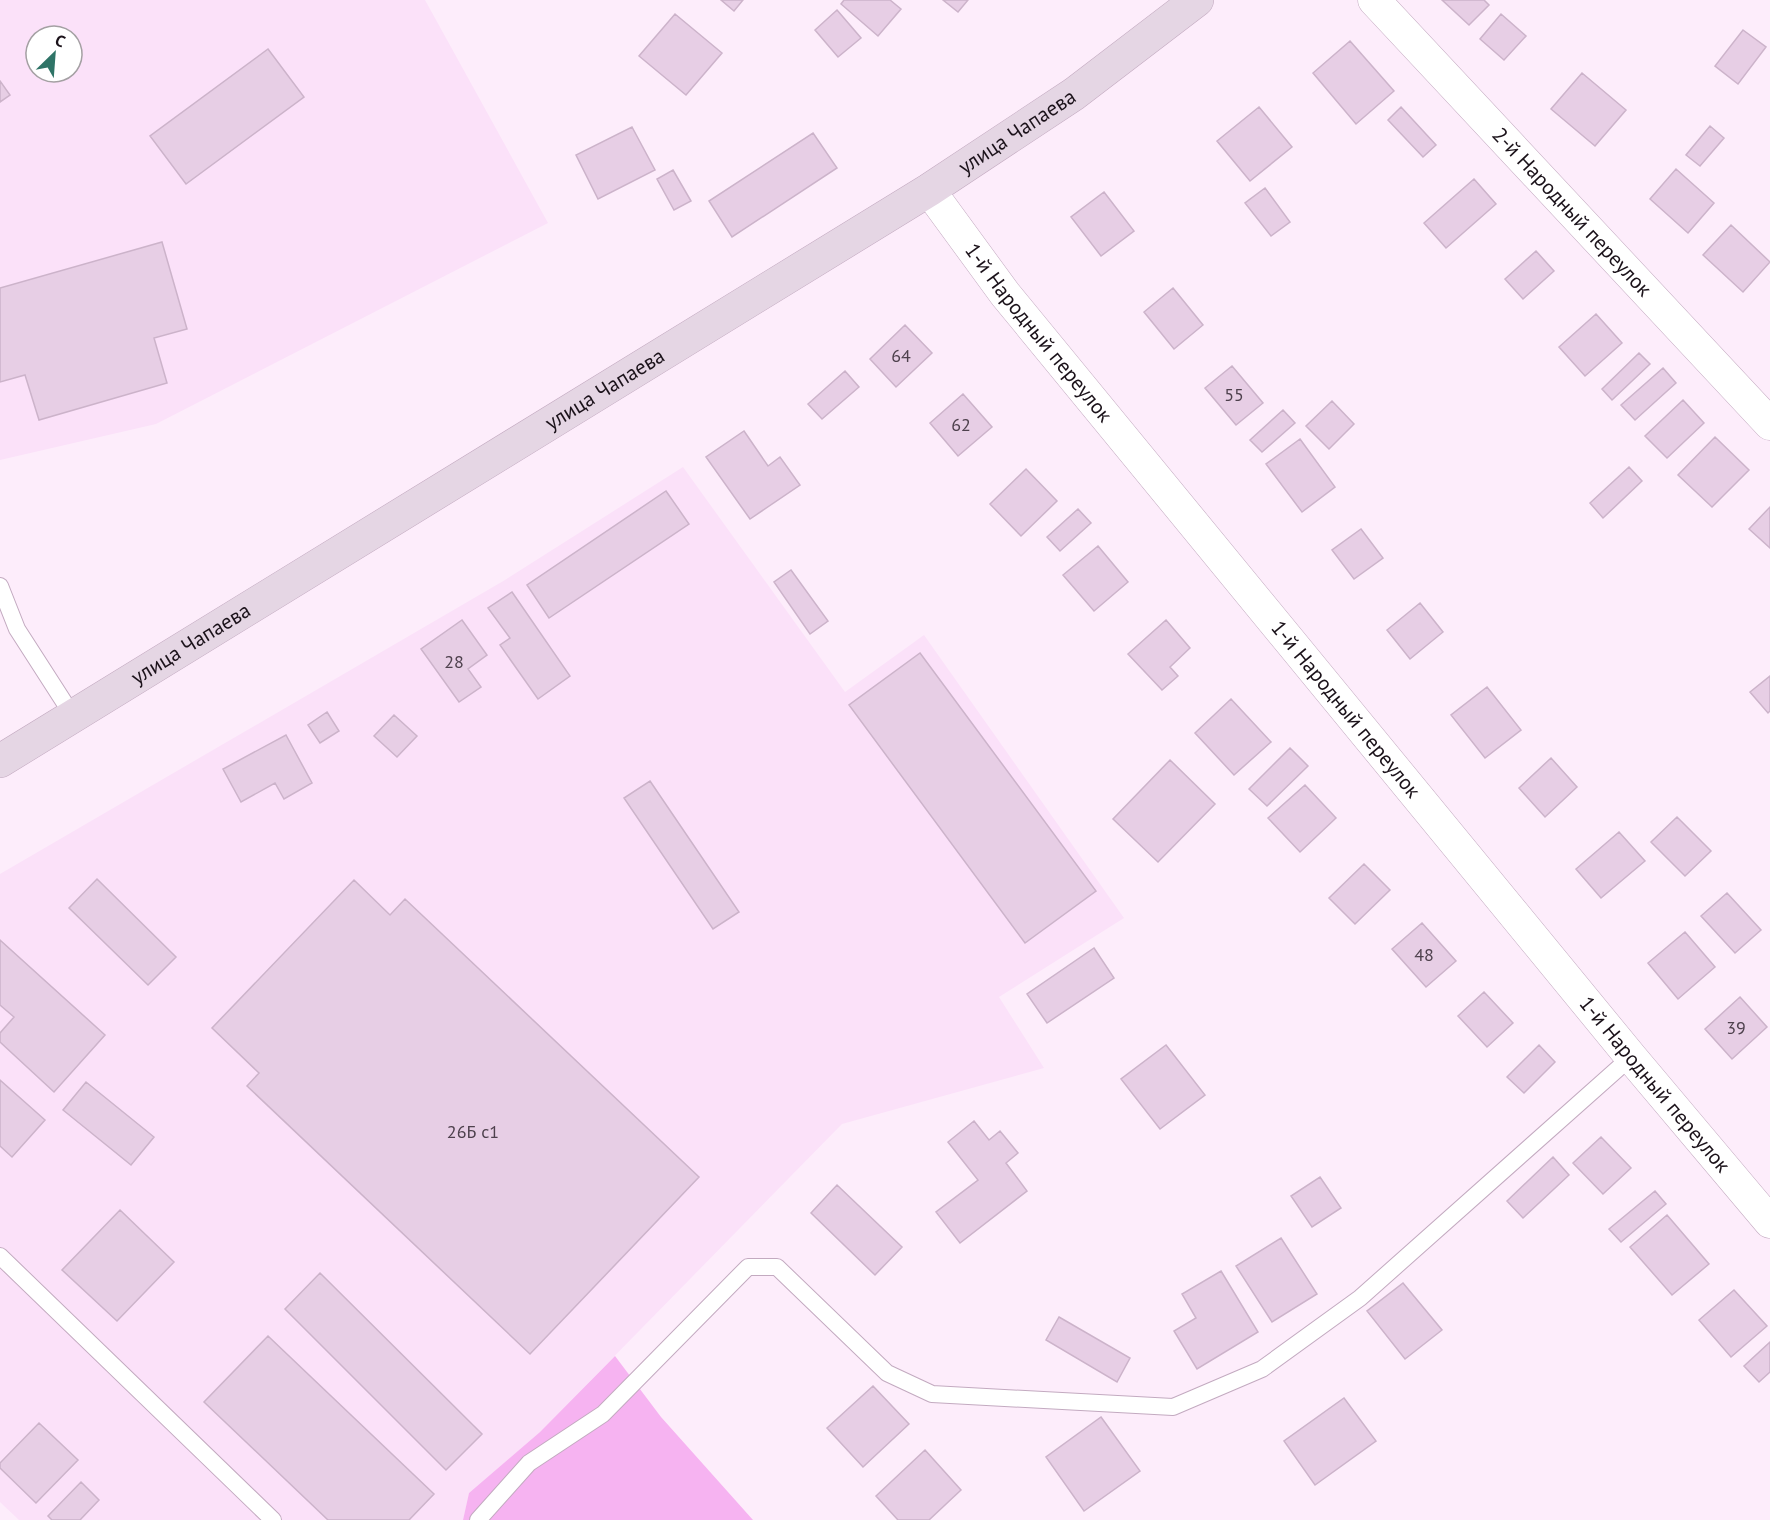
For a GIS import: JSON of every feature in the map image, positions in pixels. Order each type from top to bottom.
[{"type":"main road","name":"улица Чапаева","points":[[0,762],[929,190],[1074,94],[1197,0]]},
{"type":"street","name":"2-й Народный переулок","points":[[1374,0],[1770,424]]},
{"type":"street","name":"1-й Народный переулок","points":[[929,190],[1005,294],[1631,1057],[1770,1222]]},
{"type":"lane","points":[[0,586],[17,629],[73,716]]},
{"type":"lane","points":[[477,1520],[529,1463],[603,1413],[748,1266],[777,1267],[886,1373],[932,1395],[1173,1407],[1262,1369],[1360,1298],[1631,1057]]},
{"type":"lane","points":[[0,1256],[273,1520]]},
{"type":"shaded area","points":[[0,0],[425,0],[548,223],[156,424],[0,460]]},
{"type":"shaded area","points":[[683,467],[845,692],[924,635],[1124,918],[999,997],[1044,1068],[842,1124],[540,1432],[469,1493],[463,1520],[19,1520],[0,1502],[0,874],[505,580]]},
{"type":"shaded area","points":[[615,1356],[661,1417],[753,1520],[463,1520],[469,1493],[540,1432]]},
{"type":"building","points":[[721,0],[743,0],[734,11]]},
{"type":"building","points":[[844,0],[890,0],[901,9],[878,36],[841,4]]},
{"type":"building","points":[[943,0],[968,0],[958,12]]},
{"type":"building","points":[[1442,0],[1484,0],[1489,5],[1469,25]]},
{"type":"building","points":[[837,10],[861,38],[838,57],[815,30]]},
{"type":"building","points":[[675,14],[722,53],[686,95],[639,56]]},
{"type":"building","points":[[1501,14],[1526,36],[1504,60],[1480,39]]},
{"type":"building","points":[[1743,30],[1766,47],[1738,84],[1715,66]]},
{"type":"building","points":[[1350,41],[1394,91],[1356,124],[1313,73]]},
{"type":"building","points":[[268,49],[304,97],[186,184],[150,136]]},
{"type":"building","points":[[1582,73],[1626,110],[1595,146],[1551,109]]},
{"type":"building","points":[[0,81],[10,95],[0,102]]},
{"type":"building","points":[[1259,107],[1292,147],[1250,181],[1217,141]]},
{"type":"building","points":[[1401,107],[1436,145],[1423,157],[1388,120]]},
{"type":"building","points":[[1710,126],[1724,138],[1700,166],[1686,155]]},
{"type":"building","points":[[632,127],[655,170],[598,199],[576,155]]},
{"type":"building","points":[[813,133],[837,168],[732,237],[709,201]]},
{"type":"building","points":[[1676,169],[1714,203],[1688,233],[1650,199]]},
{"type":"building","points":[[673,170],[691,201],[674,210],[657,179]]},
{"type":"building","points":[[1474,179],[1496,204],[1446,248],[1424,223]]},
{"type":"building","points":[[1265,188],[1290,222],[1271,236],[1245,203]]},
{"type":"building","points":[[1104,192],[1134,231],[1101,256],[1071,217]]},
{"type":"building","points":[[1731,225],[1770,262],[1743,292],[1703,255]]},
{"type":"building","points":[[162,242],[187,329],[154,338],[167,383],[39,420],[25,375],[0,382],[0,288]]},
{"type":"building","points":[[1536,251],[1554,271],[1523,299],[1505,279]]},
{"type":"building","points":[[1173,288],[1203,325],[1174,349],[1144,312]]},
{"type":"building","points":[[1596,314],[1622,343],[1585,376],[1559,347]]},
{"type":"building","points":[[905,325],[932,353],[896,387],[870,359]]},
{"type":"building","points":[[1639,353],[1650,364],[1612,400],[1602,389]]},
{"type":"building","points":[[1232,366],[1263,403],[1236,425],[1205,388]]},
{"type":"building","points":[[1663,368],[1676,383],[1635,420],[1621,405]]},
{"type":"building","points":[[845,371],[859,387],[822,419],[808,404]]},
{"type":"building","points":[[963,394],[992,427],[958,456],[930,423]]},
{"type":"building","points":[[1683,400],[1704,423],[1667,458],[1645,436]]},
{"type":"building","points":[[1332,401],[1354,424],[1329,449],[1306,426]]},
{"type":"building","points":[[1283,410],[1295,423],[1262,452],[1250,440]]},
{"type":"building","points":[[744,431],[768,466],[780,457],[800,485],[750,519],[706,457]]},
{"type":"building","points":[[1715,437],[1749,470],[1712,507],[1678,475]]},
{"type":"building","points":[[1300,439],[1335,487],[1302,512],[1266,464]]},
{"type":"building","points":[[1629,467],[1642,481],[1603,518],[1590,503]]},
{"type":"building","points":[[1026,469],[1057,501],[1021,536],[990,504]]},
{"type":"building","points":[[666,491],[689,524],[549,618],[527,585]]},
{"type":"building","points":[[1770,507],[1770,548],[1749,529]]},
{"type":"building","points":[[1078,509],[1091,523],[1060,551],[1047,537]]},
{"type":"building","points":[[1361,529],[1383,558],[1354,579],[1332,550]]},
{"type":"building","points":[[1098,546],[1128,582],[1094,611],[1063,575]]},
{"type":"building","points":[[791,570],[828,621],[810,634],[774,582]]},
{"type":"building","points":[[512,592],[570,676],[538,699],[500,645],[510,638],[488,608]]},
{"type":"building","points":[[1420,603],[1443,632],[1410,659],[1387,630]]},
{"type":"building","points":[[462,620],[487,655],[468,669],[481,687],[459,702],[421,649]]},
{"type":"building","points":[[1166,620],[1190,648],[1170,667],[1178,676],[1162,690],[1128,654]]},
{"type":"building","points":[[920,653],[1096,891],[1025,943],[849,705]]},
{"type":"building","points":[[1770,676],[1770,711],[1768,713],[1750,692]]},
{"type":"building","points":[[1487,687],[1521,730],[1485,758],[1451,715]]},
{"type":"building","points":[[1231,699],[1271,742],[1234,775],[1195,733]]},
{"type":"building","points":[[327,712],[339,731],[320,743],[308,725]]},
{"type":"building","points":[[394,715],[417,736],[397,757],[374,736]]},
{"type":"building","points":[[286,735],[312,783],[284,799],[275,783],[241,802],[223,769]]},
{"type":"building","points":[[1290,748],[1308,766],[1267,806],[1249,789]]},
{"type":"building","points":[[1551,758],[1577,787],[1545,817],[1519,788]]},
{"type":"building","points":[[1170,760],[1215,804],[1158,862],[1113,819]]},
{"type":"building","points":[[650,781],[739,912],[713,929],[624,798]]},
{"type":"building","points":[[1305,785],[1336,818],[1300,852],[1268,818]]},
{"type":"building","points":[[1677,817],[1711,851],[1685,876],[1651,842]]},
{"type":"building","points":[[1619,832],[1645,861],[1601,898],[1576,869]]},
{"type":"building","points":[[1364,864],[1390,890],[1355,924],[1329,898]]},
{"type":"building","points":[[97,879],[176,957],[148,985],[69,908]]},
{"type":"building","points":[[354,880],[390,915],[405,899],[699,1177],[530,1354],[247,1086],[259,1073],[212,1028]]},
{"type":"building","points":[[1727,893],[1761,930],[1735,953],[1701,916]]},
{"type":"building","points":[[1422,923],[1456,961],[1426,987],[1392,949]]},
{"type":"building","points":[[1685,932],[1715,967],[1678,999],[1648,963]]},
{"type":"building","points":[[0,940],[105,1035],[54,1092],[0,1042],[0,1033],[14,1017],[0,1005]]},
{"type":"building","points":[[1094,948],[1114,978],[1047,1023],[1027,994]]},
{"type":"building","points":[[1484,992],[1513,1023],[1487,1047],[1458,1016]]},
{"type":"building","points":[[1740,997],[1767,1027],[1732,1059],[1705,1029]]},
{"type":"building","points":[[1166,1045],[1205,1095],[1160,1129],[1121,1079]]},
{"type":"building","points":[[1539,1045],[1555,1062],[1524,1093],[1507,1077]]},
{"type":"building","points":[[0,1080],[45,1120],[12,1157],[0,1146]]},
{"type":"building","points":[[86,1082],[154,1137],[131,1165],[63,1110]]},
{"type":"building","points":[[974,1121],[989,1140],[1000,1131],[1018,1153],[1006,1163],[1027,1191],[960,1243],[936,1212],[978,1180],[948,1142]]},
{"type":"building","points":[[1601,1137],[1631,1168],[1603,1194],[1573,1163]]},
{"type":"building","points":[[1553,1157],[1569,1175],[1523,1218],[1507,1201]]},
{"type":"building","points":[[1320,1177],[1341,1208],[1312,1227],[1291,1196]]},
{"type":"building","points":[[837,1185],[902,1247],[875,1275],[811,1213]]},
{"type":"building","points":[[1655,1191],[1666,1204],[1621,1242],[1609,1229]]},
{"type":"building","points":[[120,1210],[174,1262],[117,1321],[62,1270]]},
{"type":"building","points":[[1667,1215],[1709,1264],[1672,1295],[1630,1247]]},
{"type":"building","points":[[1281,1238],[1317,1294],[1272,1322],[1236,1266]]},
{"type":"building","points":[[1221,1271],[1258,1332],[1197,1369],[1174,1331],[1196,1318],[1182,1294]]},
{"type":"building","points":[[320,1273],[482,1434],[446,1470],[285,1309]]},
{"type":"building","points":[[1403,1283],[1442,1330],[1405,1359],[1367,1311]]},
{"type":"building","points":[[1734,1290],[1767,1326],[1731,1357],[1699,1320]]},
{"type":"building","points":[[1059,1317],[1130,1358],[1117,1382],[1046,1340]]},
{"type":"building","points":[[268,1336],[434,1494],[409,1520],[328,1520],[204,1402]]},
{"type":"building","points":[[1770,1342],[1770,1372],[1759,1382],[1744,1366]]},
{"type":"building","points":[[873,1386],[909,1424],[863,1467],[827,1428]]},
{"type":"building","points":[[1344,1398],[1376,1441],[1315,1485],[1284,1441]]},
{"type":"building","points":[[1101,1417],[1140,1471],[1084,1511],[1046,1457]]},
{"type":"building","points":[[39,1423],[78,1460],[36,1503],[0,1468],[0,1463]]},
{"type":"building","points":[[925,1450],[961,1490],[929,1520],[898,1520],[876,1496]]},
{"type":"building","points":[[81,1482],[99,1500],[80,1520],[52,1520],[48,1516]]}]
